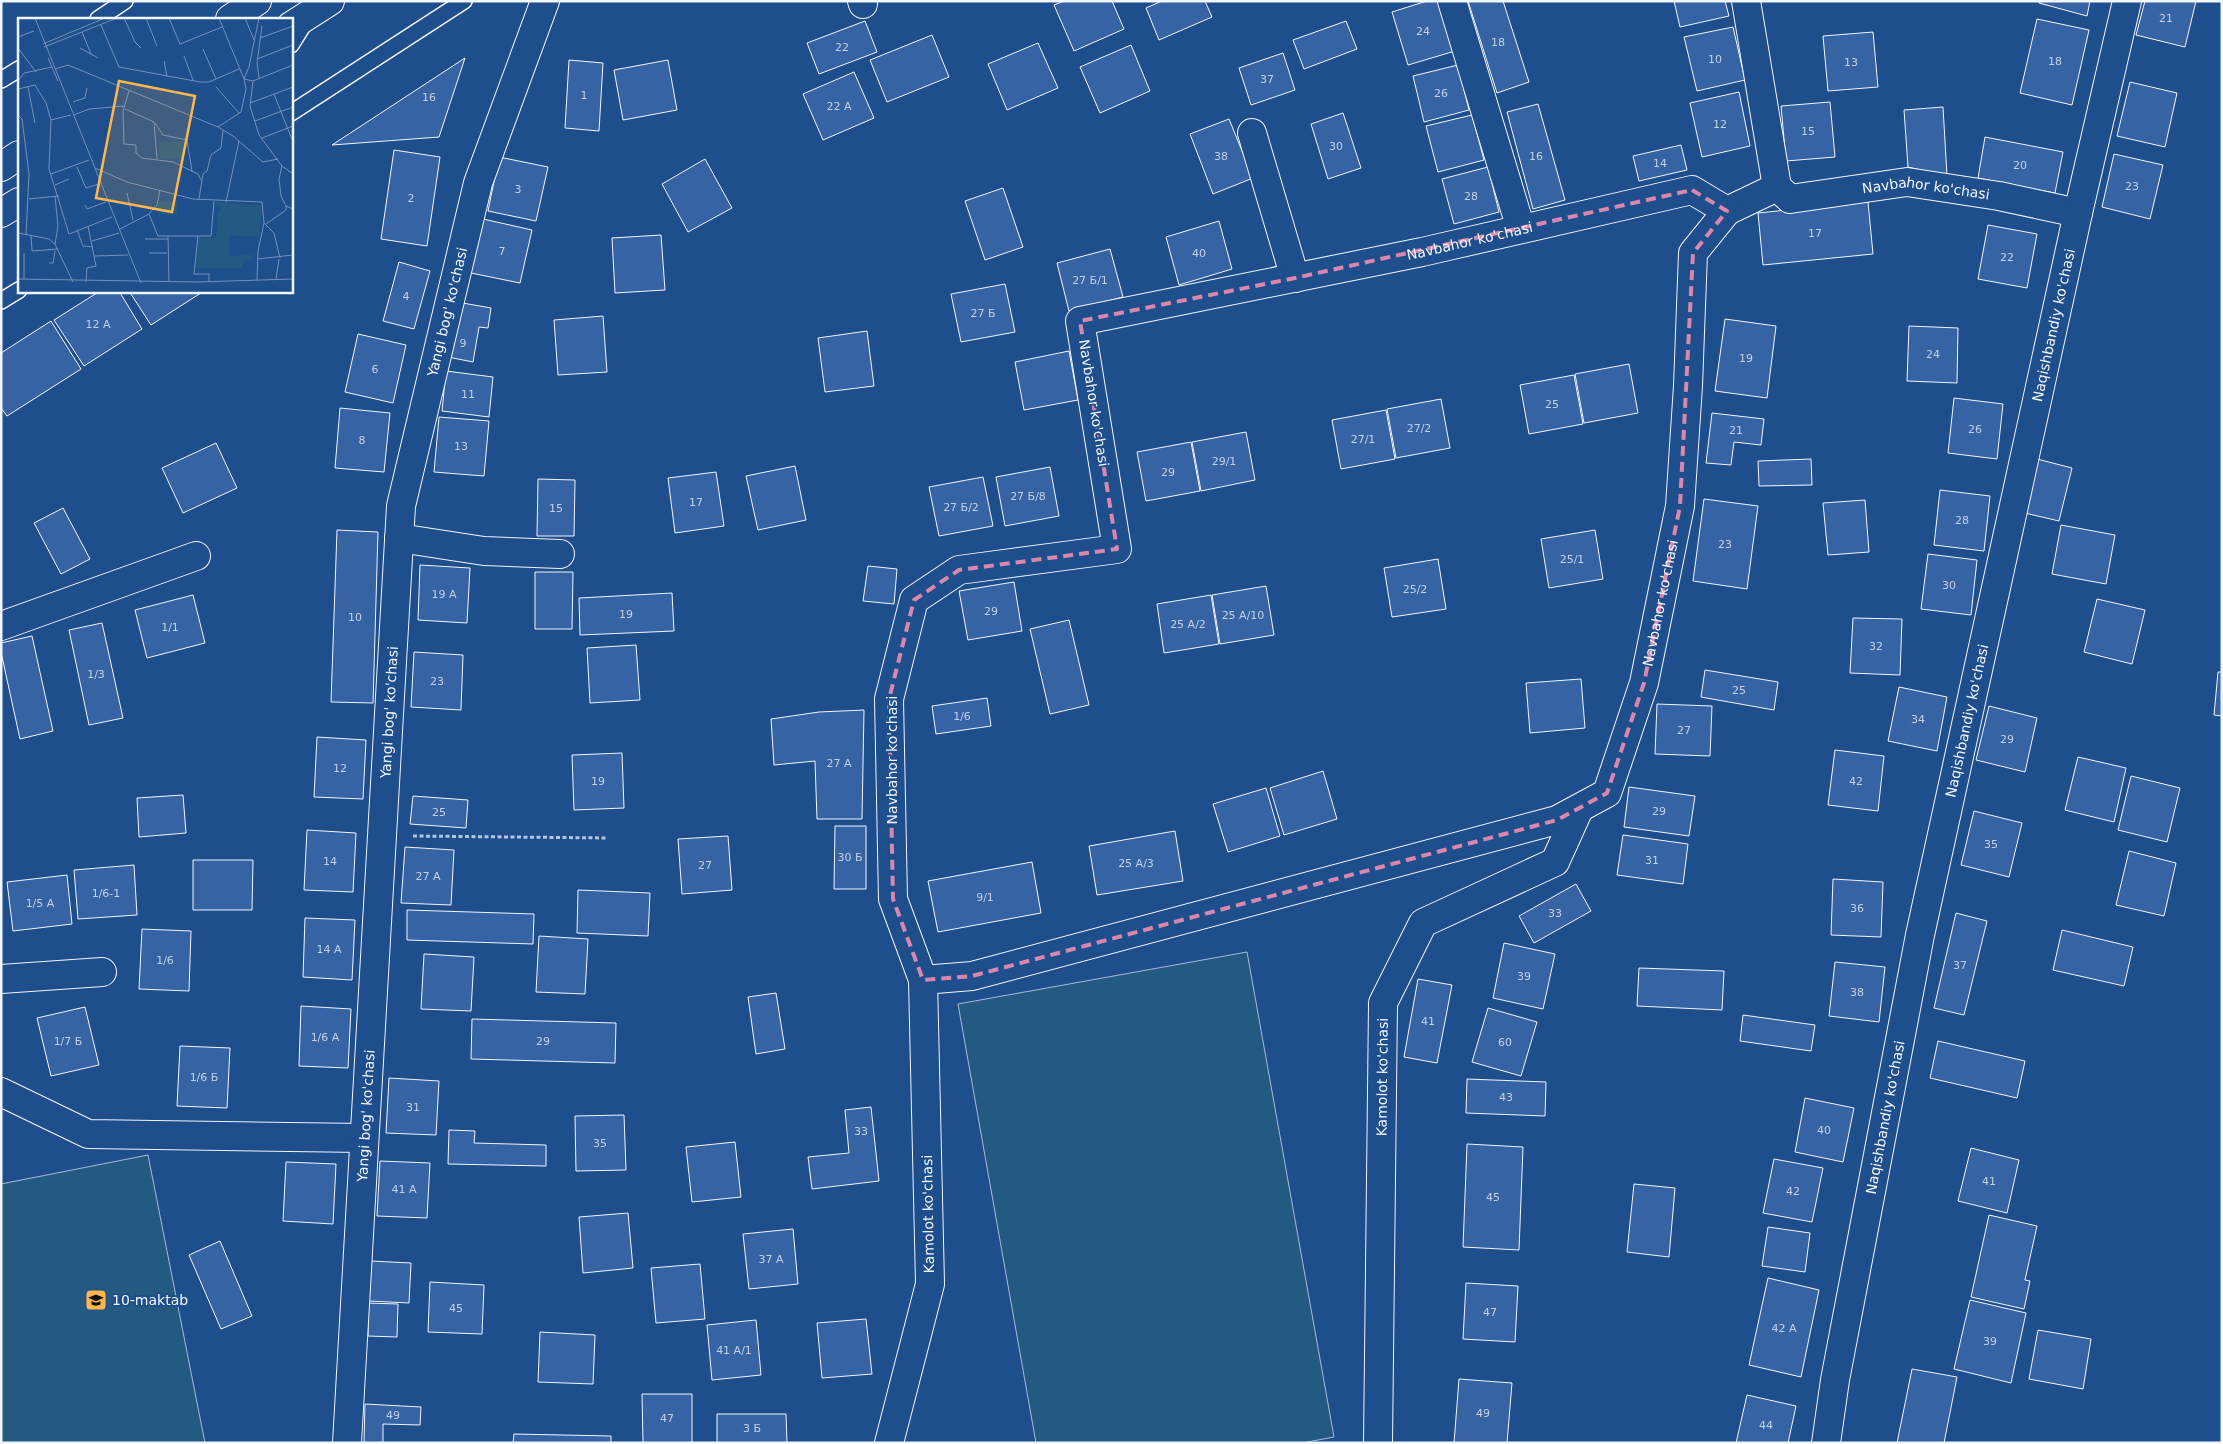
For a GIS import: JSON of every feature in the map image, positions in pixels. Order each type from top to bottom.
[{"type":"street","name":"Yangi bog' ko'chasi","points":[[346,1443],[401,506],[478,183],[545,1]]},
{"type":"street","points":[[1452,1],[1521,230]]},
{"type":"street","points":[[1746,1],[1777,187]]},
{"type":"street","name":"Naqishbandiy ko'chasi","points":[[1826,1443],[1837,1371],[1920,935],[2078,213],[2127,1]]},
{"type":"street","points":[[232,18],[256,2]]},
{"type":"street","points":[[1252,134],[1295,278]]},
{"type":"street","points":[[1,167],[18,156]]},
{"type":"street","name":"Navbahor ko'chasi","points":[[1579,809],[1607,793],[1644,683],[1680,506],[1688,386],[1692,254],[1728,211],[1777,187],[1790,199],[1907,182],[1999,196],[2078,213]]},
{"type":"street","name":"Navbahor ko'chasi","points":[[923,980],[893,899],[889,699],[914,600],[960,570],[1118,549],[1080,321],[1521,230],[1692,190],[1728,211]]},
{"type":"street","points":[[1,214],[18,203]]},
{"type":"street","points":[[399,538],[484,551],[560,554]]},
{"type":"street","points":[[1,626],[196,556]]},
{"type":"street","points":[[923,980],[972,976],[1557,820],[1579,809]]},
{"type":"street","name":"Kamolot ko'chasi","points":[[1378,1443],[1384,1003],[1423,923],[1555,862],[1579,809]]},
{"type":"street","points":[[1,979],[102,972]]},
{"type":"street","name":"Kamolot ko'chasi","points":[[888,1443],[930,1284],[923,980]]},
{"type":"street","points":[[1,1092],[88,1134],[364,1138]]},
{"type":"lane","points":[[100,18],[125,1]]},
{"type":"lane","points":[[292,112],[464,1]]},
{"type":"lane","points":[[292,43],[310,14]]},
{"type":"lane","points":[[1,80],[18,70]]},
{"type":"lane","points":[[1,301],[18,291]]},
{"type":"path","points":[[382,835],[608,838]]},
{"type":"highlighted area","points":[[1692,190],[1727,211],[1693,253],[1680,506],[1644,683],[1607,793],[1557,820],[972,976],[923,980],[893,899],[889,699],[914,600],[959,570],[1117,549],[1080,321],[1295,278]]},
{"type":"shaded area","points":[[1247,952],[1334,1437],[1302,1443],[1036,1443],[958,1004]]},
{"type":"shaded area","name":"10-maktab","points":[[148,1155],[205,1443],[1,1443],[1,1184]]},
{"type":"building","points":[[1064,1],[1112,1],[1124,29],[1074,51],[1054,5]]},
{"type":"building","points":[[1162,1],[1205,1],[1212,17],[1159,40],[1146,8]]},
{"type":"building","points":[[1427,1],[1440,1],[1455,51],[1408,65],[1392,12]]},
{"type":"building","points":[[1468,1],[1503,1],[1529,82],[1497,93]]},
{"type":"building","points":[[1674,1],[1725,1],[1729,16],[1680,27]]},
{"type":"building","points":[[2039,1],[2090,1],[2087,16],[2039,3]]},
{"type":"building","points":[[2145,1],[2196,1],[2185,47],[2136,35]]},
{"type":"building","points":[[2037,19],[2089,30],[2072,105],[2020,93]]},
{"type":"building","points":[[865,21],[877,52],[819,74],[807,43]]},
{"type":"building","points":[[1346,21],[1357,49],[1304,69],[1293,40]]},
{"type":"building","points":[[1733,27],[1745,80],[1697,91],[1684,37]]},
{"type":"building","points":[[1873,32],[1878,87],[1828,91],[1823,36]]},
{"type":"building","points":[[932,35],[949,77],[887,102],[870,60]]},
{"type":"building","points":[[1038,43],[1058,88],[1007,110],[988,64]]},
{"type":"building","points":[[1131,45],[1150,91],[1100,113],[1080,67]]},
{"type":"building","points":[[1283,53],[1295,90],[1251,105],[1239,68]]},
{"type":"building","points":[[465,58],[439,137],[332,145]]},
{"type":"building","points":[[569,60],[603,63],[599,131],[565,128]]},
{"type":"building","points":[[668,60],[677,110],[623,120],[614,70]]},
{"type":"building","points":[[1458,65],[1469,110],[1424,122],[1413,76]]},
{"type":"building","points":[[854,72],[874,118],[823,140],[803,94]]},
{"type":"building","points":[[2130,82],[2177,93],[2165,147],[2117,136]]},
{"type":"building","points":[[1739,92],[1750,146],[1702,157],[1690,103]]},
{"type":"building","points":[[1830,102],[1835,157],[1786,161],[1781,106]]},
{"type":"building","points":[[1538,104],[1565,200],[1533,209],[1507,112]]},
{"type":"building","points":[[1943,107],[1947,176],[1908,167],[1904,110]]},
{"type":"building","points":[[1343,113],[1361,168],[1328,179],[1311,124]]},
{"type":"building","points":[[1472,115],[1484,160],[1438,172],[1426,126]]},
{"type":"building","points":[[1229,119],[1253,178],[1213,194],[1190,134]]},
{"type":"building","points":[[1985,137],[2063,152],[2055,193],[1978,178]]},
{"type":"building","points":[[1681,145],[1687,170],[1639,181],[1633,156]]},
{"type":"building","points":[[394,150],[440,157],[427,246],[381,239]]},
{"type":"building","points":[[2114,154],[2163,165],[2150,219],[2102,207]]},
{"type":"building","points":[[499,157],[548,167],[536,221],[488,211]]},
{"type":"building","points":[[705,159],[732,208],[688,232],[662,184]]},
{"type":"building","points":[[1488,167],[1499,212],[1454,224],[1442,179]]},
{"type":"building","points":[[1003,188],[1023,247],[985,260],[965,201]]},
{"type":"building","points":[[1868,202],[1873,254],[1763,265],[1758,213]]},
{"type":"building","points":[[483,219],[532,230],[520,283],[471,273]]},
{"type":"building","points":[[1219,221],[1232,269],[1179,285],[1166,237]]},
{"type":"building","points":[[1988,225],[2037,234],[2027,288],[1978,279]]},
{"type":"building","points":[[661,235],[665,290],[615,293],[612,238]]},
{"type":"building","points":[[1110,249],[1123,297],[1069,311],[1057,263]]},
{"type":"building","points":[[399,262],[430,271],[414,329],[383,321]]},
{"type":"building","points":[[1005,284],[1015,332],[961,342],[951,294]]},
{"type":"building","points":[[98,292],[120,292],[142,329],[84,366],[54,320]]},
{"type":"building","points":[[130,292],[202,292],[151,325]]},
{"type":"building","points":[[457,302],[491,308],[488,328],[479,327],[473,362],[448,357]]},
{"type":"building","points":[[603,316],[607,372],[558,375],[554,320]]},
{"type":"building","points":[[1725,319],[1776,326],[1767,398],[1715,391]]},
{"type":"building","points":[[51,321],[81,369],[7,416],[1,408],[1,353]]},
{"type":"building","points":[[1909,326],[1958,328],[1957,383],[1907,381]]},
{"type":"building","points":[[867,331],[874,386],[825,392],[818,338]]},
{"type":"building","points":[[358,334],[406,345],[393,403],[345,392]]},
{"type":"building","points":[[1069,351],[1078,400],[1024,410],[1015,362]]},
{"type":"building","points":[[1629,364],[1638,413],[1584,423],[1575,374]]},
{"type":"building","points":[[446,371],[493,377],[489,417],[442,411]]},
{"type":"building","points":[[1574,375],[1583,424],[1529,434],[1520,385]]},
{"type":"building","points":[[1954,398],[2003,404],[1997,459],[1948,453]]},
{"type":"building","points":[[1441,399],[1450,448],[1396,458],[1387,409]]},
{"type":"building","points":[[340,408],[390,413],[384,472],[335,468]]},
{"type":"building","points":[[1386,410],[1395,459],[1341,469],[1332,420]]},
{"type":"building","points":[[1712,413],[1764,419],[1761,445],[1734,442],[1731,465],[1706,463]]},
{"type":"building","points":[[439,417],[489,421],[484,476],[434,472]]},
{"type":"building","points":[[1246,432],[1255,480],[1201,491],[1192,442]]},
{"type":"building","points":[[1191,442],[1200,491],[1146,501],[1137,452]]},
{"type":"building","points":[[216,443],[237,488],[183,513],[162,468]]},
{"type":"building","points":[[1811,459],[1812,485],[1759,486],[1758,461]]},
{"type":"building","points":[[2037,459],[2072,468],[2059,521],[2025,513]]},
{"type":"building","points":[[795,466],[806,520],[758,530],[746,476]]},
{"type":"building","points":[[1050,467],[1059,516],[1005,526],[996,477]]},
{"type":"building","points":[[716,472],[724,526],[675,533],[668,478]]},
{"type":"building","points":[[983,477],[993,526],[939,536],[929,487]]},
{"type":"building","points":[[538,479],[575,480],[574,536],[537,536]]},
{"type":"building","points":[[1940,490],[1990,496],[1984,551],[1934,545]]},
{"type":"building","points":[[1704,499],[1758,506],[1747,589],[1693,581]]},
{"type":"building","points":[[1865,500],[1869,552],[1828,555],[1823,503]]},
{"type":"building","points":[[63,508],[90,559],[61,574],[34,523]]},
{"type":"building","points":[[2061,525],[2115,535],[2106,584],[2052,574]]},
{"type":"building","points":[[337,530],[378,532],[373,703],[331,702]]},
{"type":"building","points":[[1595,530],[1603,579],[1549,588],[1541,539]]},
{"type":"building","points":[[1928,554],[1977,560],[1971,615],[1921,609]]},
{"type":"building","points":[[1438,559],[1446,609],[1392,617],[1384,568]]},
{"type":"building","points":[[420,565],[470,568],[467,623],[418,620]]},
{"type":"building","points":[[868,566],[897,569],[894,604],[863,601]]},
{"type":"building","points":[[535,572],[573,572],[572,629],[535,629]]},
{"type":"building","points":[[1014,582],[1022,631],[968,640],[959,591]]},
{"type":"building","points":[[1266,586],[1274,635],[1220,644],[1212,595]]},
{"type":"building","points":[[672,593],[674,631],[580,635],[579,598]]},
{"type":"building","points":[[193,595],[205,643],[147,658],[135,610]]},
{"type":"building","points":[[1211,595],[1219,644],[1164,653],[1157,604]]},
{"type":"building","points":[[2097,599],[2145,610],[2132,664],[2084,652]]},
{"type":"building","points":[[1853,618],[1902,619],[1900,675],[1850,673]]},
{"type":"building","points":[[1069,620],[1089,705],[1050,714],[1030,629]]},
{"type":"building","points":[[102,623],[123,718],[89,725],[69,630]]},
{"type":"building","points":[[32,636],[53,731],[20,739],[1,652],[1,643]]},
{"type":"building","points":[[636,645],[640,700],[590,703],[587,648]]},
{"type":"building","points":[[414,652],[463,655],[461,710],[411,707]]},
{"type":"building","points":[[1705,670],[1778,682],[1774,710],[1701,697]]},
{"type":"building","points":[[2218,672],[2222,672],[2222,716],[2214,715]]},
{"type":"building","points":[[1581,679],[1585,728],[1530,733],[1526,683]]},
{"type":"building","points":[[1899,687],[1947,697],[1937,751],[1888,741]]},
{"type":"building","points":[[987,698],[991,726],[936,734],[932,706]]},
{"type":"building","points":[[1657,704],[1712,706],[1710,756],[1655,754]]},
{"type":"building","points":[[1989,706],[2037,718],[2025,772],[1976,760]]},
{"type":"building","points":[[864,710],[862,819],[817,819],[815,761],[774,765],[771,719],[819,712]]},
{"type":"building","points":[[317,737],[366,740],[363,799],[314,797]]},
{"type":"building","points":[[1835,750],[1884,756],[1878,811],[1828,805]]},
{"type":"building","points":[[622,753],[624,808],[574,810],[572,755]]},
{"type":"building","points":[[2078,757],[2126,768],[2114,822],[2065,810]]},
{"type":"building","points":[[1323,771],[1337,819],[1284,835],[1270,788]]},
{"type":"building","points":[[2131,776],[2180,788],[2167,842],[2118,830]]},
{"type":"building","points":[[1629,787],[1695,796],[1689,836],[1624,827]]},
{"type":"building","points":[[1266,788],[1280,836],[1228,852],[1213,804]]},
{"type":"building","points":[[183,795],[186,833],[139,837],[137,798]]},
{"type":"building","points":[[413,796],[468,800],[466,828],[410,824]]},
{"type":"building","points":[[1974,811],[2022,823],[2009,877],[1961,865]]},
{"type":"building","points":[[835,826],[866,826],[866,889],[834,889]]},
{"type":"building","points":[[307,830],[356,833],[353,892],[304,890]]},
{"type":"building","points":[[1175,831],[1183,881],[1097,895],[1089,846]]},
{"type":"building","points":[[1623,835],[1688,844],[1683,884],[1617,875]]},
{"type":"building","points":[[728,836],[732,890],[682,894],[678,839]]},
{"type":"building","points":[[405,847],[454,850],[451,905],[401,903]]},
{"type":"building","points":[[2129,851],[2176,863],[2164,916],[2116,905]]},
{"type":"building","points":[[193,860],[253,860],[252,910],[193,910]]},
{"type":"building","points":[[1032,862],[1041,913],[938,932],[928,881]]},
{"type":"building","points":[[134,865],[137,915],[78,919],[74,870]]},
{"type":"building","points":[[67,875],[72,924],[13,931],[7,882]]},
{"type":"building","points":[[1833,879],[1883,882],[1881,937],[1831,935]]},
{"type":"building","points":[[1576,884],[1591,911],[1534,943],[1519,916]]},
{"type":"building","points":[[578,890],[650,893],[648,936],[577,933]]},
{"type":"building","points":[[407,910],[534,914],[533,944],[407,940]]},
{"type":"building","points":[[1956,913],[1987,921],[1964,1015],[1934,1008]]},
{"type":"building","points":[[305,918],[355,920],[352,980],[303,977]]},
{"type":"building","points":[[142,929],[191,931],[189,991],[139,989]]},
{"type":"building","points":[[2062,930],[2133,947],[2124,986],[2053,970]]},
{"type":"building","points":[[539,936],[588,939],[585,994],[536,992]]},
{"type":"building","points":[[1504,943],[1555,954],[1543,1009],[1493,998]]},
{"type":"building","points":[[424,954],[474,957],[471,1011],[421,1009]]},
{"type":"building","points":[[1835,962],[1885,967],[1879,1022],[1829,1016]]},
{"type":"building","points":[[1639,968],[1724,971],[1722,1010],[1637,1006]]},
{"type":"building","points":[[1418,979],[1452,985],[1437,1063],[1404,1057]]},
{"type":"building","points":[[776,993],[785,1049],[756,1054],[748,997]]},
{"type":"building","points":[[301,1006],[351,1009],[348,1068],[299,1066]]},
{"type":"building","points":[[85,1007],[99,1065],[51,1076],[37,1018]]},
{"type":"building","points":[[1488,1008],[1537,1022],[1521,1076],[1472,1062]]},
{"type":"building","points":[[1743,1015],[1815,1025],[1811,1051],[1740,1041]]},
{"type":"building","points":[[472,1019],[616,1023],[615,1063],[471,1059]]},
{"type":"building","points":[[1938,1041],[2025,1061],[2017,1098],[1930,1078]]},
{"type":"building","points":[[180,1046],[230,1048],[227,1108],[177,1106]]},
{"type":"building","points":[[389,1078],[439,1081],[436,1135],[386,1133]]},
{"type":"building","points":[[1467,1079],[1546,1082],[1545,1116],[1466,1113]]},
{"type":"building","points":[[1805,1098],[1854,1108],[1843,1162],[1795,1152]]},
{"type":"building","points":[[871,1107],[879,1181],[812,1189],[808,1157],[849,1153],[845,1110]]},
{"type":"building","points":[[624,1115],[626,1170],[576,1171],[575,1116]]},
{"type":"building","points":[[449,1130],[475,1131],[474,1143],[546,1145],[546,1166],[448,1164]]},
{"type":"building","points":[[735,1142],[741,1197],[692,1202],[686,1147]]},
{"type":"building","points":[[1467,1144],[1523,1147],[1519,1250],[1463,1247]]},
{"type":"building","points":[[1971,1148],[2019,1160],[2007,1213],[1958,1201]]},
{"type":"building","points":[[1774,1159],[1823,1168],[1812,1222],[1763,1213]]},
{"type":"building","points":[[380,1161],[430,1163],[427,1218],[377,1216]]},
{"type":"building","points":[[286,1162],[336,1164],[333,1224],[283,1221]]},
{"type":"building","points":[[1634,1184],[1675,1188],[1669,1257],[1627,1252]]},
{"type":"building","points":[[628,1213],[633,1268],[583,1273],[579,1217]]},
{"type":"building","points":[[1989,1215],[2037,1226],[2025,1280],[2030,1281],[2024,1309],[1971,1297]]},
{"type":"building","points":[[1768,1227],[1810,1233],[1805,1272],[1762,1266]]},
{"type":"building","points":[[793,1229],[798,1284],[749,1289],[743,1234]]},
{"type":"building","points":[[220,1241],[252,1316],[221,1329],[189,1255]]},
{"type":"building","points":[[371,1261],[411,1263],[409,1303],[369,1301]]},
{"type":"building","points":[[700,1264],[705,1319],[656,1323],[651,1268]]},
{"type":"building","points":[[1768,1278],[1819,1290],[1801,1377],[1749,1365]]},
{"type":"building","points":[[430,1282],[484,1285],[482,1334],[428,1332]]},
{"type":"building","points":[[1466,1283],[1518,1286],[1515,1342],[1463,1339]]},
{"type":"building","points":[[1970,1300],[2026,1313],[2011,1383],[1954,1369]]},
{"type":"building","points":[[368,1303],[398,1304],[397,1337],[368,1336]]},
{"type":"building","points":[[866,1319],[872,1374],[822,1378],[817,1323]]},
{"type":"building","points":[[756,1320],[761,1375],[712,1380],[707,1325]]},
{"type":"building","points":[[2038,1330],[2091,1339],[2083,1389],[2029,1379]]},
{"type":"building","points":[[540,1332],[595,1335],[593,1384],[538,1382]]},
{"type":"building","points":[[1912,1369],[1957,1377],[1944,1443],[1897,1443]]},
{"type":"building","points":[[1459,1379],[1512,1383],[1507,1443],[1454,1443]]},
{"type":"building","points":[[642,1394],[692,1394],[692,1443],[643,1443]]},
{"type":"building","points":[[1747,1395],[1796,1406],[1788,1443],[1736,1443]]},
{"type":"building","points":[[365,1404],[421,1407],[420,1425],[383,1424],[383,1443],[364,1443]]},
{"type":"building","points":[[717,1414],[786,1414],[787,1443],[717,1443]]},
{"type":"building","points":[[514,1434],[611,1436],[611,1443],[513,1443]]},
{"type":"place","name":"10-maktab","points":[[96,1300]]}]
